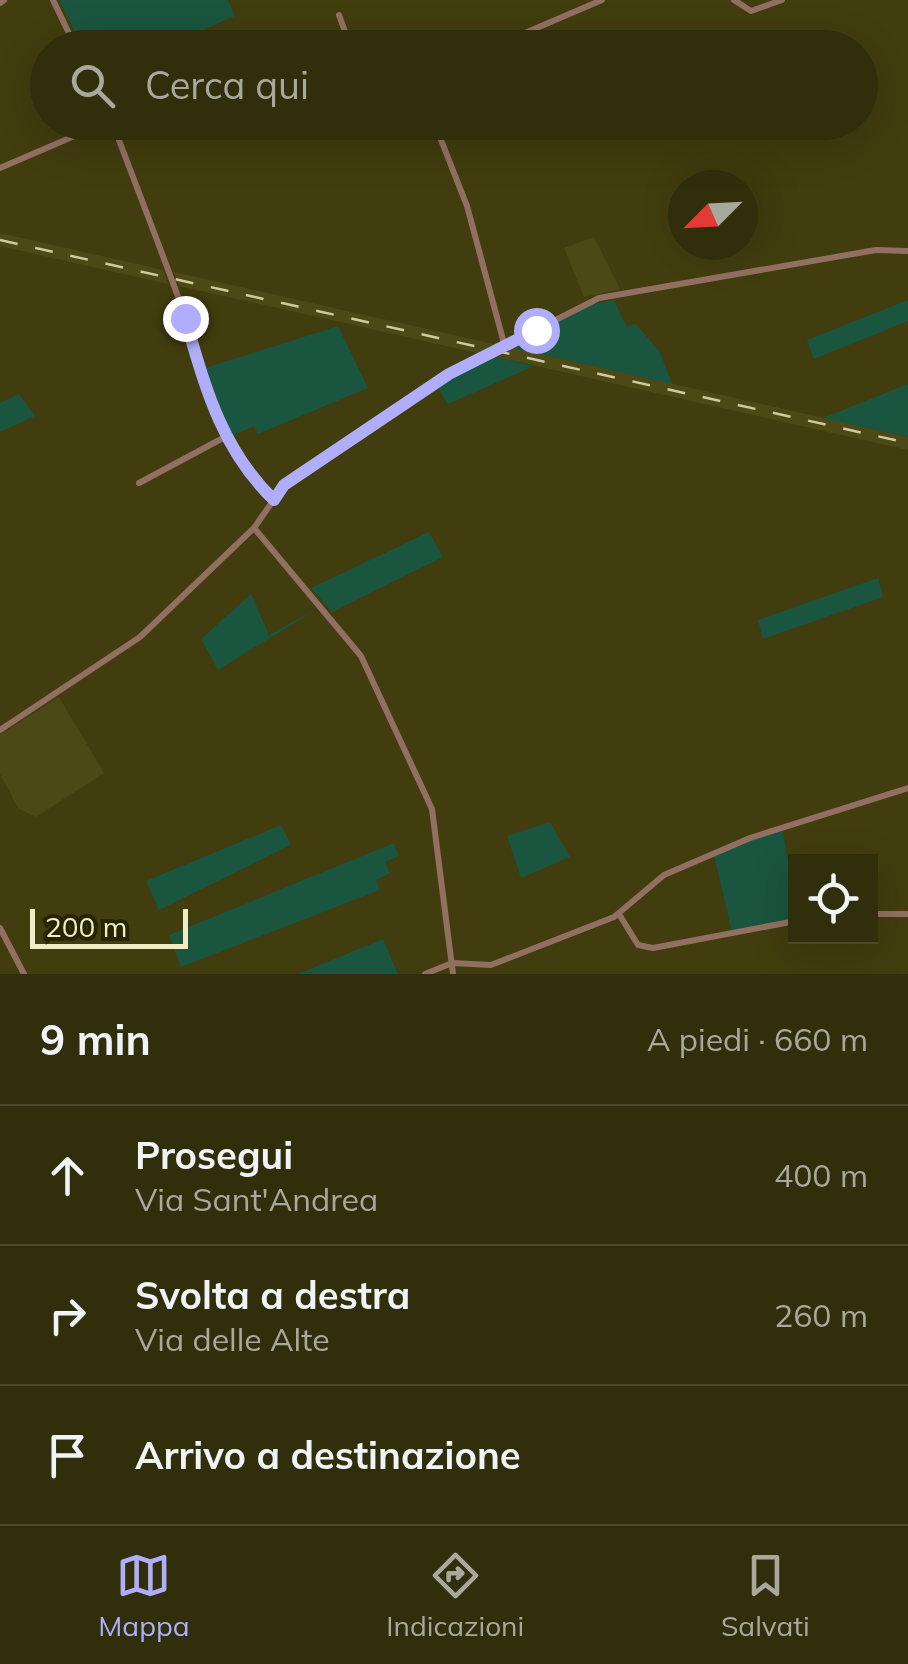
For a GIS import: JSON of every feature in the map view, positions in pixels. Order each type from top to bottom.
[{"type":"street","points":[[53,0],[67,30]]},
{"type":"street","points":[[532,30],[602,0]]},
{"type":"street","points":[[734,0],[751,11],[782,0]]},
{"type":"street","points":[[338,14],[345,30]]},
{"type":"street","points":[[0,168],[67,140]]},
{"type":"street","points":[[117,140],[225,437],[254,481],[274,500]]},
{"type":"street","points":[[441,140],[467,206],[506,347]]},
{"type":"street","points":[[0,730],[140,637],[254,528],[284,485],[449,374],[599,298],[876,250],[908,251]]},
{"type":"street","points":[[139,483],[225,437]]},
{"type":"street","points":[[254,528],[361,656],[432,810],[453,974]]},
{"type":"street","points":[[425,974],[452,963],[491,965],[619,914],[664,875],[681,867],[750,838],[908,788]]},
{"type":"street","points":[[619,914],[638,946],[653,948],[788,923]]},
{"type":"street","points":[[878,914],[908,914]]},
{"type":"street","points":[[0,928],[24,974]]},
{"type":"shaded area","points":[[0,233],[163,270],[168,284],[0,246]]},
{"type":"shaded area","points":[[594,237],[620,289],[584,297],[564,248]]},
{"type":"shaded area","points":[[174,272],[494,344],[477,353],[179,286]]},
{"type":"shaded area","points":[[510,347],[908,437],[908,450],[492,356]]},
{"type":"shaded area","points":[[59,697],[104,773],[36,817],[18,808],[0,774],[0,735]]},
{"type":"green space","points":[[59,0],[228,0],[235,16],[203,30],[74,30]]},
{"type":"green space","points":[[614,300],[626,326],[636,324],[660,352],[672,384],[510,347],[587,306]]},
{"type":"green space","points":[[908,300],[908,321],[814,359],[807,340]]},
{"type":"green space","points":[[338,326],[368,388],[258,434],[254,426],[230,437],[205,368]]},
{"type":"green space","points":[[492,356],[534,366],[448,404],[437,386]]},
{"type":"green space","points":[[908,384],[908,437],[823,418]]},
{"type":"green space","points":[[19,394],[35,416],[0,432],[0,403]]},
{"type":"green space","points":[[429,532],[443,557],[332,612],[311,588]]},
{"type":"green space","points":[[878,578],[883,597],[763,639],[758,620]]},
{"type":"green space","points":[[251,594],[269,635],[317,609],[218,670],[201,639]]},
{"type":"green space","points":[[550,822],[570,857],[521,878],[507,836]]},
{"type":"green space","points":[[281,825],[291,845],[159,910],[146,881]]},
{"type":"green space","points":[[782,829],[788,860],[788,921],[732,932],[713,851]]},
{"type":"green space","points":[[394,843],[399,856],[385,862],[390,873],[376,880],[380,890],[181,967],[169,935]]},
{"type":"green space","points":[[383,939],[398,974],[298,974]]},
{"type":"railway","points":[[0,240],[908,443]]},
{"type":"route","points":[[185,318],[223,434],[254,481],[274,500],[284,485],[449,374],[536,330]]}]
